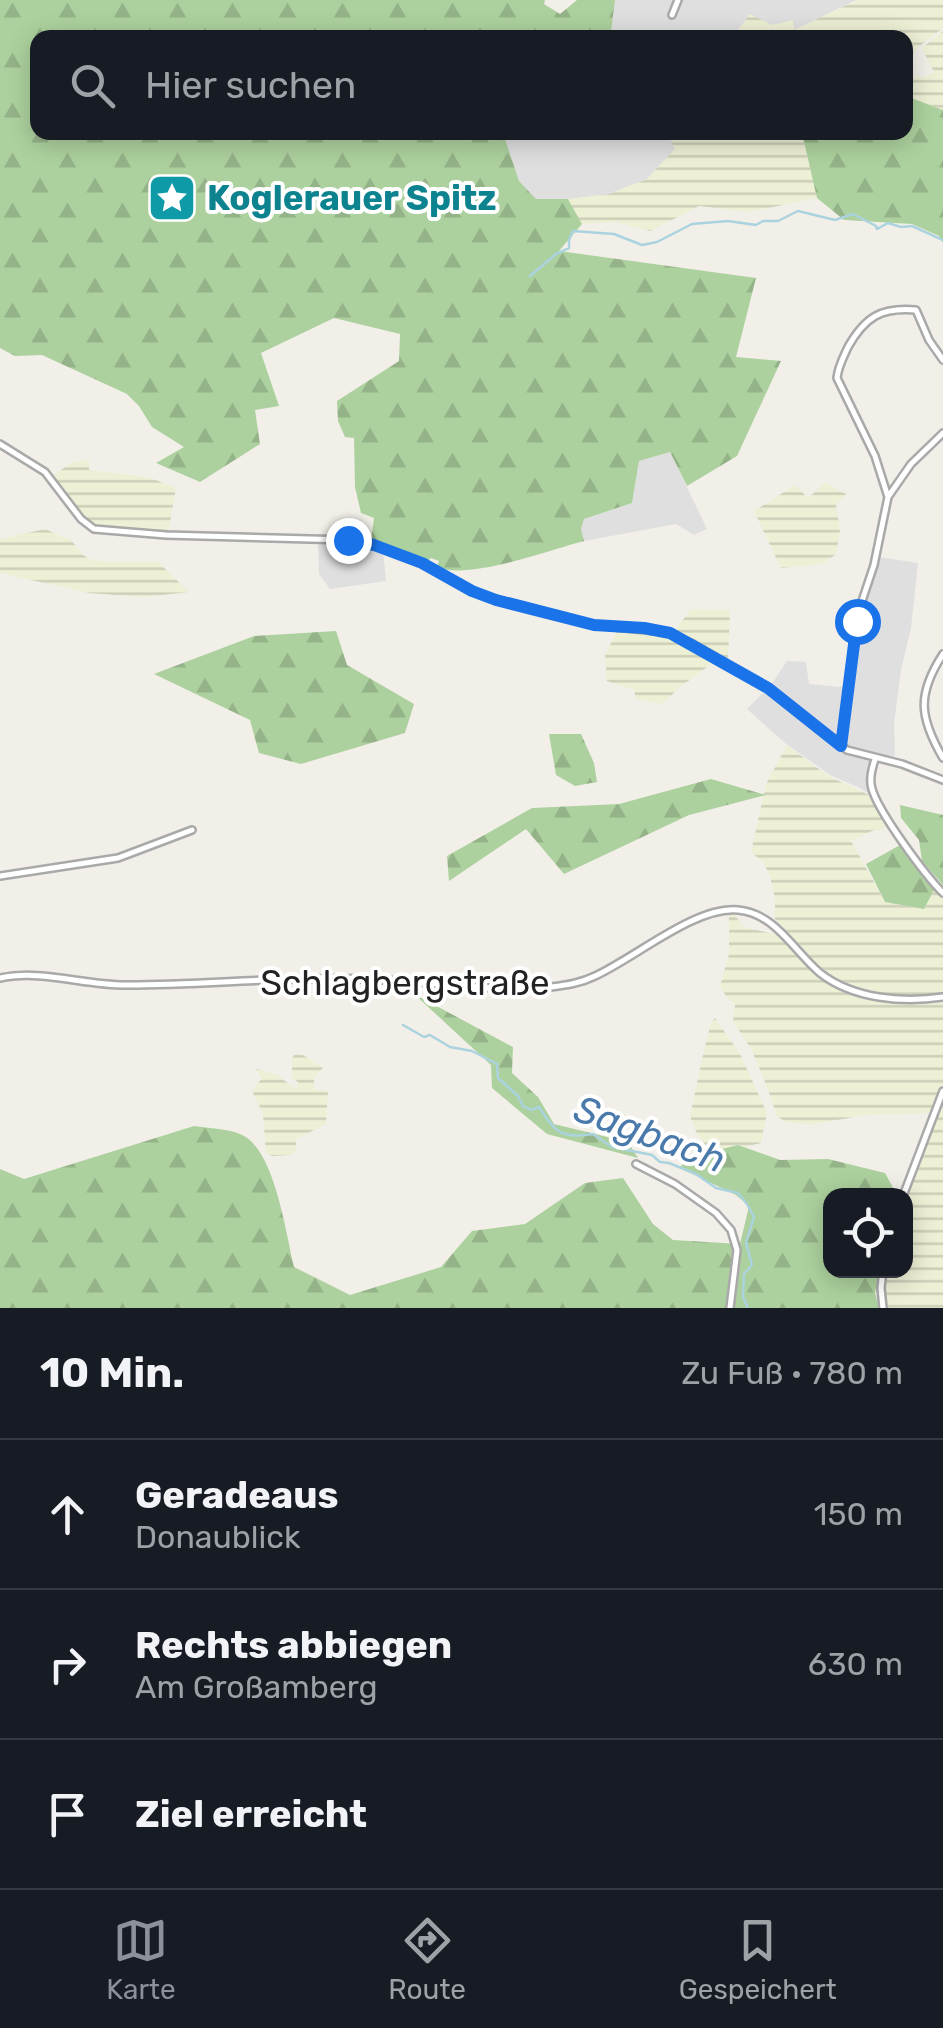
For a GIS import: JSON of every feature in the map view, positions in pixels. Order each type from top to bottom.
[{"type":"street","points":[[672,15],[678,0]]},
{"type":"street","points":[[888,497],[875,456],[838,378],[839,366],[866,321],[897,310],[916,310],[943,360]]},
{"type":"street","points":[[841,746],[858,613],[876,558],[888,497],[911,464],[943,433]]},
{"type":"street","points":[[0,444],[40,467],[75,512],[94,529],[360,542],[422,563],[496,600],[594,625],[666,632],[768,688],[852,752],[902,764],[943,780]]},
{"type":"street","points":[[943,654],[927,682],[923,704],[927,727],[943,758]]},
{"type":"street","points":[[874,758],[870,780],[876,799],[943,893]]},
{"type":"street","points":[[0,876],[118,858],[192,830]]},
{"type":"street","name":"Schlagbergstraße","points":[[0,978],[27,975],[126,985],[350,978],[479,988],[555,986],[593,978],[695,920],[732,910],[768,921],[816,969],[842,985],[900,1001],[943,997]]},
{"type":"street","points":[[906,1188],[943,1092]]},
{"type":"street","points":[[636,1164],[675,1184],[716,1213],[732,1230],[737,1250],[730,1308]]},
{"type":"street","points":[[883,1278],[883,1308]]},
{"type":"shaded area","points":[[615,0],[856,0],[795,30],[772,25],[754,30],[611,30]]},
{"type":"shaded area","points":[[505,140],[672,140],[676,149],[647,179],[609,194],[536,199],[519,182]]},
{"type":"shaded area","points":[[670,452],[707,529],[694,535],[676,524],[584,541],[584,519],[632,503],[639,461]]},
{"type":"shaded area","points":[[318,541],[358,543],[383,551],[386,581],[330,589],[319,574]]},
{"type":"shaded area","points":[[879,557],[918,563],[894,724],[895,756],[870,756],[870,795],[830,775],[747,709],[771,685],[787,661],[806,662],[809,684],[852,688],[860,617]]},
{"type":"green space","points":[[0,0],[545,0],[544,4],[560,14],[577,0],[615,0],[611,30],[30,30],[30,140],[505,140],[519,181],[536,199],[568,199],[582,224],[559,251],[756,278],[736,357],[781,361],[737,456],[687,486],[670,452],[639,461],[632,503],[584,519],[584,541],[488,567],[451,570],[437,567],[439,561],[431,558],[427,562],[371,540],[374,518],[361,513],[355,487],[354,438],[345,437],[338,421],[337,401],[399,361],[400,334],[334,318],[261,353],[279,406],[255,410],[260,444],[200,482],[156,463],[184,447],[152,427],[127,394],[42,355],[15,356],[0,348]]},
{"type":"green space","points":[[857,0],[943,0],[943,28],[913,54],[913,30],[794,30]]},
{"type":"green space","points":[[750,14],[772,25],[793,20],[794,30],[738,30]]},
{"type":"green space","points":[[943,31],[943,110],[913,99],[913,79],[917,74],[923,78],[934,72],[922,48]]},
{"type":"green space","points":[[913,99],[943,110],[943,243],[939,236],[912,224],[844,220],[817,198],[804,140],[913,140]]},
{"type":"green space","points":[[804,140],[817,198],[748,212],[699,206],[650,231],[616,222],[582,224],[568,199],[609,194],[647,179],[675,149],[671,143]]},
{"type":"green space","points":[[89,460],[89,470],[148,477],[176,488],[168,533],[96,527],[82,517],[53,476],[72,462]]},
{"type":"green space","points":[[825,483],[846,494],[836,505],[840,530],[836,554],[823,564],[781,568],[754,511],[795,485],[808,498]]},
{"type":"green space","points":[[45,529],[72,541],[89,559],[158,562],[189,592],[144,597],[89,593],[0,573],[0,539]]},
{"type":"green space","points":[[691,609],[730,610],[728,661],[714,662],[662,704],[636,699],[634,690],[607,681],[605,655],[617,631],[674,632]]},
{"type":"green space","points":[[336,631],[347,665],[414,704],[405,733],[301,764],[259,753],[250,720],[154,674],[254,636]]},
{"type":"green space","points":[[549,734],[581,734],[594,763],[597,782],[575,786],[556,775]]},
{"type":"green space","points":[[787,745],[828,776],[871,796],[888,823],[883,829],[851,841],[885,902],[924,909],[935,888],[943,886],[943,1000],[910,1004],[943,1002],[943,1084],[931,1113],[865,1115],[810,1125],[786,1122],[777,1116],[751,1049],[733,1021],[735,1004],[720,986],[729,954],[729,914],[733,913],[744,927],[778,935],[830,982],[874,998],[899,1002],[898,997],[858,987],[820,967],[775,919],[770,876],[763,862],[751,852],[766,784]]},
{"type":"green space","points":[[711,779],[766,795],[689,815],[564,874],[526,829],[449,881],[447,856],[532,808],[619,804]]},
{"type":"green space","points":[[900,805],[943,815],[943,885],[922,861],[919,840],[901,818]]},
{"type":"green space","points":[[902,844],[935,888],[924,909],[885,902],[866,864]]},
{"type":"green space","points":[[414,994],[513,1047],[512,1073],[538,1097],[554,1124],[628,1142],[638,1158],[547,1134],[492,1088],[491,1065]]},
{"type":"green space","points":[[715,1018],[740,1054],[767,1113],[761,1143],[711,1152],[697,1134],[690,1116]]},
{"type":"green space","points":[[295,1054],[323,1068],[314,1077],[314,1089],[328,1091],[326,1124],[296,1139],[296,1152],[272,1156],[266,1153],[263,1113],[252,1091],[262,1078],[256,1070],[277,1075],[297,1090],[298,1082],[292,1078]]},
{"type":"green space","points":[[943,1096],[943,1308],[885,1308],[884,1278],[913,1278],[913,1188],[909,1188]]},
{"type":"green space","points":[[194,1126],[237,1133],[253,1144],[271,1175],[294,1267],[350,1295],[441,1267],[472,1231],[525,1224],[585,1183],[623,1178],[653,1224],[673,1240],[740,1244],[749,1206],[736,1195],[680,1168],[686,1158],[738,1145],[780,1160],[828,1159],[885,1173],[893,1188],[823,1188],[823,1278],[878,1278],[875,1293],[879,1308],[0,1308],[0,1169],[24,1179]]},
{"type":"waterway","points":[[530,276],[569,248],[573,231],[614,234],[642,245],[657,242],[692,224],[728,221],[756,225],[778,221],[798,211],[835,220],[853,214],[877,229],[888,223],[912,226],[943,240]]},
{"type":"waterway","name":"Sagbach","points":[[403,1025],[424,1037],[430,1035],[450,1047],[472,1051],[497,1064],[498,1078],[523,1106],[531,1110],[539,1107],[560,1132],[573,1136],[593,1134],[612,1147],[652,1155],[660,1162],[696,1174],[716,1188],[738,1193],[754,1217],[746,1243],[752,1265],[744,1274],[743,1297],[748,1308]]},
{"type":"place","name":"Koglerauer Spitz","points":[[172,198]]},
{"type":"route","points":[[348,540],[422,563],[496,600],[594,625],[670,633],[768,688],[841,746],[857,621]]}]
